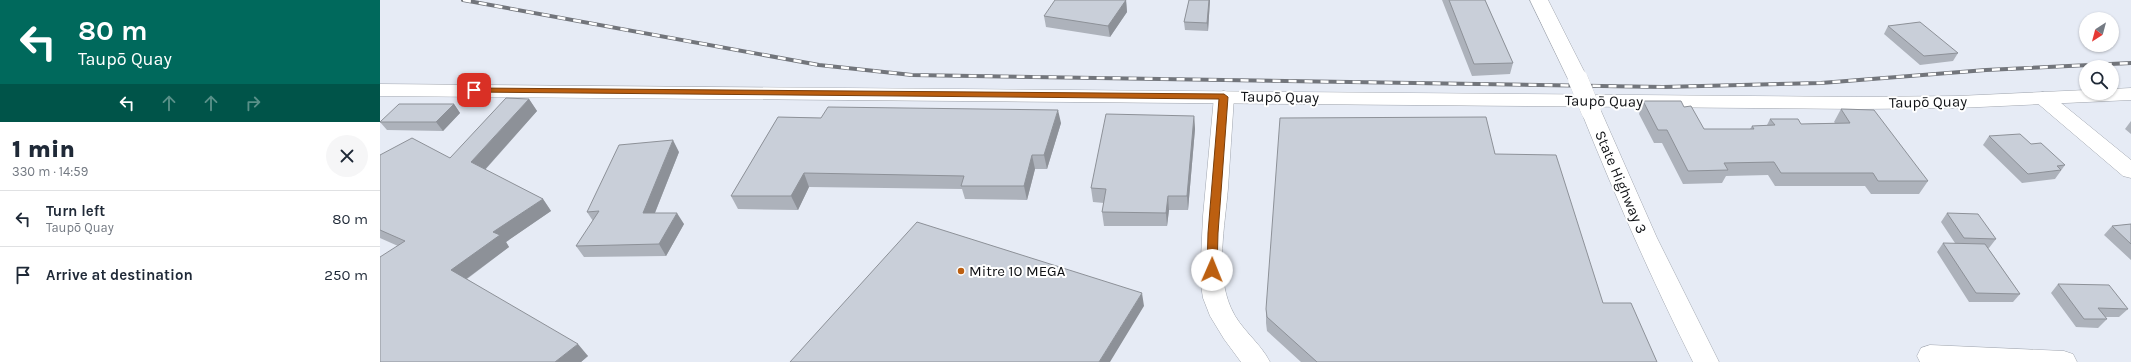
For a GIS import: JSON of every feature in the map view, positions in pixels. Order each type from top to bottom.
[{"type":"main road","name":"State Highway 3","points":[[1539,0],[1578,79],[1625,195],[1667,287],[1706,362]]},
{"type":"main road","name":"Taupō Quay","points":[[380,90],[1859,104],[2131,94]]},
{"type":"main road","points":[[1224,97],[1213,233],[1212,282],[1215,298],[1221,314],[1234,334],[1257,362]]},
{"type":"main road","points":[[2043,98],[2131,171]]},
{"type":"main road","points":[[1930,356],[2064,362]]},
{"type":"building","points":[[1055,0],[1126,0],[1108,26],[1044,16]]},
{"type":"building","points":[[1189,0],[1209,0],[1207,23],[1184,22]]},
{"type":"building","points":[[1449,0],[1485,0],[1513,63],[1474,64]]},
{"type":"building","points":[[1920,22],[1958,53],[1924,56],[1888,26]]},
{"type":"building","points":[[506,98],[529,99],[471,162],[543,199],[493,232],[500,235],[451,270],[578,344],[555,362],[380,362],[380,257],[405,241],[380,230],[380,155],[412,138],[450,158]]},
{"type":"building","points":[[1643,101],[1681,101],[1684,107],[1691,106],[1704,129],[1754,129],[1752,126],[1775,125],[1770,119],[1798,119],[1801,124],[1850,123],[1841,109],[1874,110],[1928,181],[1878,181],[1873,173],[1781,173],[1774,162],[1724,163],[1728,170],[1688,171],[1667,130],[1658,130]]},
{"type":"building","points":[[399,104],[454,104],[436,122],[380,122]]},
{"type":"building","points":[[828,107],[1058,110],[1044,155],[1032,155],[1024,186],[961,186],[964,176],[804,173],[791,196],[731,196],[778,117],[821,118]]},
{"type":"building","points":[[1106,114],[1194,116],[1187,196],[1168,196],[1166,213],[1102,212],[1106,189],[1091,188]]},
{"type":"building","points":[[1486,117],[1495,154],[1556,155],[1603,303],[1631,303],[1657,362],[1317,362],[1267,317],[1266,309],[1280,118]]},
{"type":"building","points":[[2020,134],[2031,144],[2041,143],[2065,165],[2057,166],[2061,170],[2028,174],[1989,136]]},
{"type":"building","points":[[673,140],[643,213],[677,213],[659,244],[576,246],[599,211],[587,212],[619,145]]},
{"type":"building","points":[[1947,213],[1978,214],[1996,239],[1964,238]]},
{"type":"building","name":"Mitre 10 MEGA","points":[[917,222],[1142,293],[1099,362],[790,362]]},
{"type":"building","points":[[2131,224],[2131,244],[2112,226]]},
{"type":"building","points":[[1943,243],[1985,244],[2020,294],[1976,293]]},
{"type":"building","points":[[2058,284],[2109,285],[2128,309],[2098,308],[2107,319],[2084,319]]},
{"type":"railway","points":[[463,0],[819,65],[912,75],[1663,87],[1821,83],[1986,70],[2131,63]]},
{"type":"place","name":"Mitre 10 MEGA","points":[[961,271]]},
{"type":"route","points":[[474,90],[1224,97],[1213,233],[1212,270]]}]
